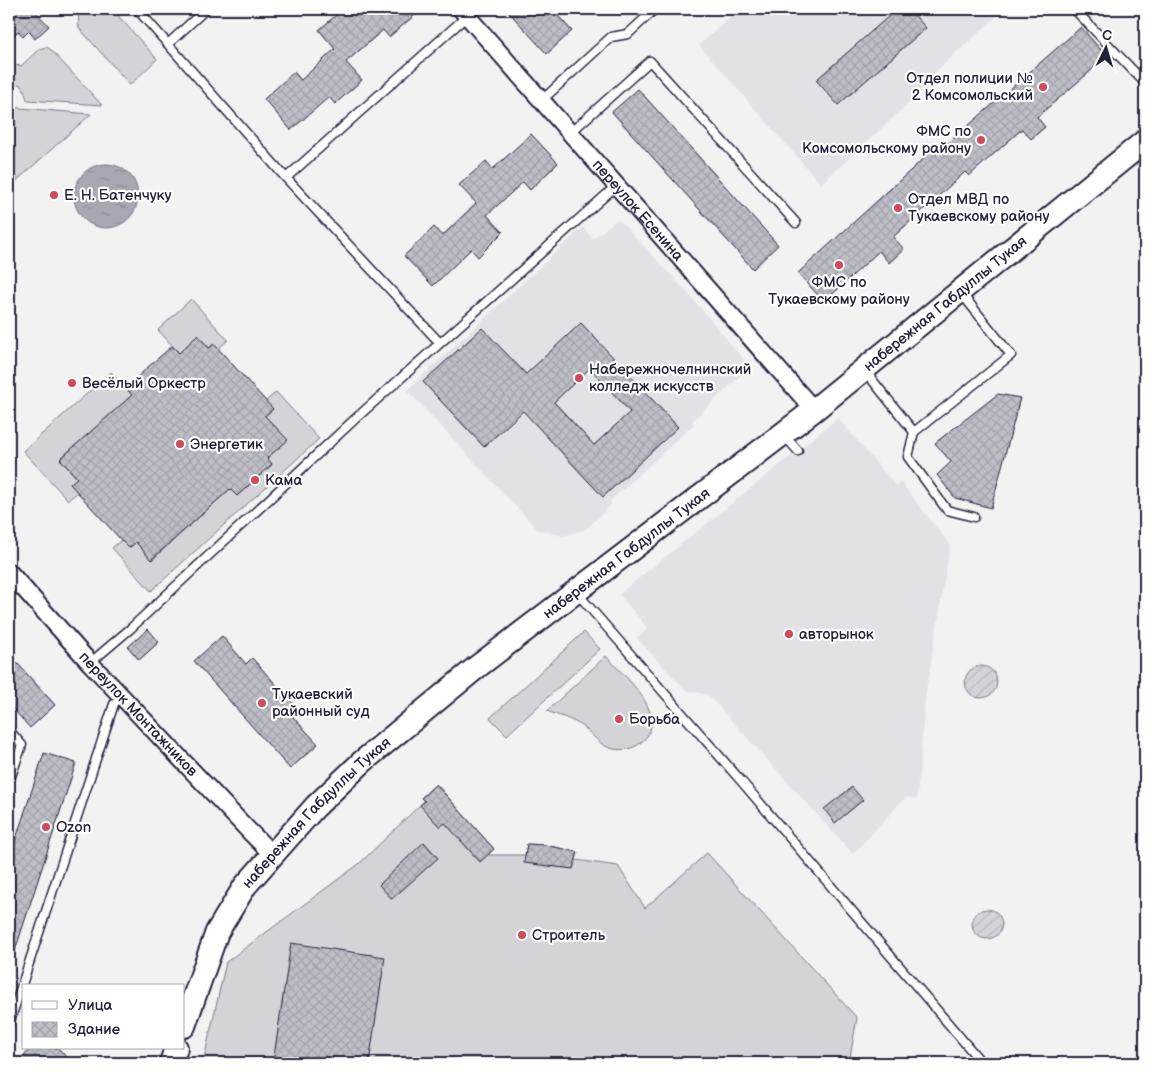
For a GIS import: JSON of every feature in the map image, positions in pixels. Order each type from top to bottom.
[{"type":"main road","name":"набережная Габдуллы Тукая","points":[[185,1023],[217,932],[246,886],[315,806],[383,743],[477,668],[814,410],[1145,140]]},
{"type":"main road","points":[[171,1063],[175,1050]]},
{"type":"street","name":"переулок Есенина","points":[[464,12],[814,410]]},
{"type":"street","name":"переулок Монтажников","points":[[9,572],[90,663],[272,854]]},
{"type":"lane","points":[[137,9],[169,43],[177,56],[286,178],[440,343]]},
{"type":"lane","points":[[169,43],[206,9]]},
{"type":"lane","points":[[541,101],[611,38],[628,34],[655,9]]},
{"type":"lane","points":[[1074,9],[1145,83]]},
{"type":"lane","points":[[286,178],[464,12]]},
{"type":"lane","points":[[570,133],[650,61],[796,223]]},
{"type":"lane","points":[[90,663],[130,629],[440,343],[616,186]]},
{"type":"lane","points":[[960,291],[1011,356],[914,432],[908,457],[948,510],[974,517]]},
{"type":"lane","points":[[864,370],[914,432]]},
{"type":"lane","points":[[783,434],[798,451]]},
{"type":"lane","points":[[576,592],[749,790],[982,1063]]},
{"type":"lane","points":[[22,984],[114,704]]},
{"type":"lane","points":[[9,730],[22,745],[9,782]]},
{"type":"lane","points":[[9,1024],[22,984]]},
{"type":"shaded area","points":[[78,9],[112,9],[157,59],[130,85],[79,28]]},
{"type":"shaded area","points":[[740,9],[1002,9],[996,17],[922,84],[920,93],[821,184],[699,45]]},
{"type":"shaded area","points":[[46,47],[102,105],[27,100],[25,92],[20,85],[9,83],[10,64],[21,66],[39,49]]},
{"type":"shaded area","points":[[9,107],[91,114],[13,184],[9,179]]},
{"type":"shaded area","name":"Набережночелнинский колледж искусств","points":[[619,220],[686,291],[750,367],[692,421],[694,424],[610,501],[612,504],[586,529],[564,536],[538,530],[407,390],[583,227],[593,239],[615,221]]},
{"type":"shaded area","points":[[191,299],[228,340],[218,349],[214,344],[209,348],[198,336],[179,353],[158,330]]},
{"type":"shaded area","points":[[111,372],[132,395],[60,459],[77,478],[70,484],[78,492],[68,500],[23,451]]},
{"type":"shaded area","points":[[276,392],[319,439],[151,591],[112,548],[121,540],[129,548],[136,542],[152,560],[230,489],[237,496],[272,465],[267,458],[287,440],[265,416],[266,401]]},
{"type":"shaded area","name":"авторынок","points":[[838,418],[896,486],[901,482],[950,545],[925,700],[917,799],[906,797],[853,854],[708,695],[686,690],[636,638],[648,629],[619,594]]},
{"type":"shaded area","points":[[584,632],[600,649],[507,735],[490,718]]},
{"type":"shaded area","points":[[606,656],[643,698],[652,722],[649,734],[639,744],[629,749],[610,748],[570,719],[547,711]]},
{"type":"shaded area","points":[[981,666],[992,671],[997,682],[992,693],[981,698],[970,693],[965,682],[970,671]]},
{"type":"shaded area","name":"Строитель","points":[[436,784],[494,849],[488,855],[525,855],[527,844],[545,845],[578,852],[576,860],[618,866],[645,908],[707,853],[857,1018],[849,1063],[203,1063],[226,962],[359,864],[424,801],[421,798]]},
{"type":"shaded area","points":[[987,909],[993,910],[1001,918],[1001,930],[993,938],[987,939],[981,938],[973,930],[972,924],[973,918],[981,910]]},
{"type":"water","points":[[106,164],[124,170],[132,178],[138,196],[132,214],[124,222],[106,228],[88,222],[80,214],[74,196],[80,178],[88,170]]},
{"type":"building","points":[[9,9],[33,9],[49,26],[35,39],[29,31],[23,37],[18,31],[9,40]]},
{"type":"building","points":[[343,9],[422,9],[389,37],[383,30],[346,62],[362,80],[335,104],[329,97],[291,130],[264,99],[294,72],[301,80],[335,49],[319,30]]},
{"type":"building","points":[[506,9],[552,9],[572,31],[547,54]]},
{"type":"building","points":[[897,9],[909,9],[926,28],[838,105],[816,80]]},
{"type":"building","points":[[1081,27],[1107,57],[1037,117],[1045,127],[1031,139],[1022,129],[969,176],[965,172],[893,237],[904,249],[889,263],[879,251],[824,302],[798,273],[933,150],[936,154]]},
{"type":"building","points":[[638,89],[778,245],[753,269],[612,112]]},
{"type":"building","points":[[531,134],[558,163],[530,190],[523,182],[487,215],[503,232],[478,257],[471,249],[433,286],[404,256],[434,227],[442,236],[476,203],[459,185],[486,161],[493,169]]},
{"type":"building","points":[[581,323],[678,427],[603,497],[523,411],[484,447],[423,382],[482,328],[526,374]],"holes":[[[590,368],[630,412],[594,445],[554,402]]]},
{"type":"building","name":"Энергетик","points":[[198,335],[209,348],[214,344],[273,409],[265,416],[288,440],[267,458],[272,464],[237,496],[230,489],[151,560],[136,542],[129,548],[70,484],[77,478],[60,459],[132,395],[126,388],[148,367],[172,346],[179,353]]},
{"type":"building","points":[[998,394],[1020,398],[991,508],[955,498],[937,475],[951,462],[935,443]]},
{"type":"building","points":[[148,629],[159,642],[139,660],[128,647]]},
{"type":"building","name":"Тукаевский районный суд","points":[[222,636],[246,664],[252,658],[300,711],[293,717],[318,744],[290,769],[194,661]]},
{"type":"building","points":[[9,654],[55,705],[30,728],[9,704]]},
{"type":"building","points":[[44,753],[76,763],[12,960],[9,959],[9,860]]},
{"type":"building","points":[[436,784],[494,849],[480,862],[445,823],[440,827],[420,805],[425,801],[421,798]]},
{"type":"building","points":[[852,787],[863,800],[835,823],[824,809]]},
{"type":"building","points":[[424,842],[438,858],[392,899],[379,885]]},
{"type":"building","points":[[527,844],[545,845],[578,852],[573,869],[524,863]]},
{"type":"building","points":[[291,943],[385,957],[369,1063],[273,1063]]},
{"type":"building","points":[[30,1050],[60,1050],[72,1063],[16,1063]]},
{"type":"place","name":"Отдел полиции № 2 Комсомольский","points":[[1043,87]]},
{"type":"place","name":"ФМС по Комсомольскому району","points":[[981,140]]},
{"type":"place","name":"Е. Н. Батенчуку","points":[[54,195]]},
{"type":"place","name":"Отдел МВД по Тукаевскому району","points":[[898,208]]},
{"type":"place","name":"ФМС по Тукаевскому району","points":[[839,265]]},
{"type":"place","name":"Набережночелнинский колледж искусств","points":[[579,378]]},
{"type":"place","name":"Весёлый Оркестр","points":[[72,383]]},
{"type":"place","name":"Энергетик","points":[[180,444]]},
{"type":"place","name":"Кама","points":[[255,480]]},
{"type":"place","name":"авторынок","points":[[789,634]]},
{"type":"place","name":"Тукаевский районный суд","points":[[262,703]]},
{"type":"place","name":"Борьба","points":[[619,719]]},
{"type":"place","name":"Ozon","points":[[46,827]]},
{"type":"place","name":"Строитель","points":[[522,935]]}]
